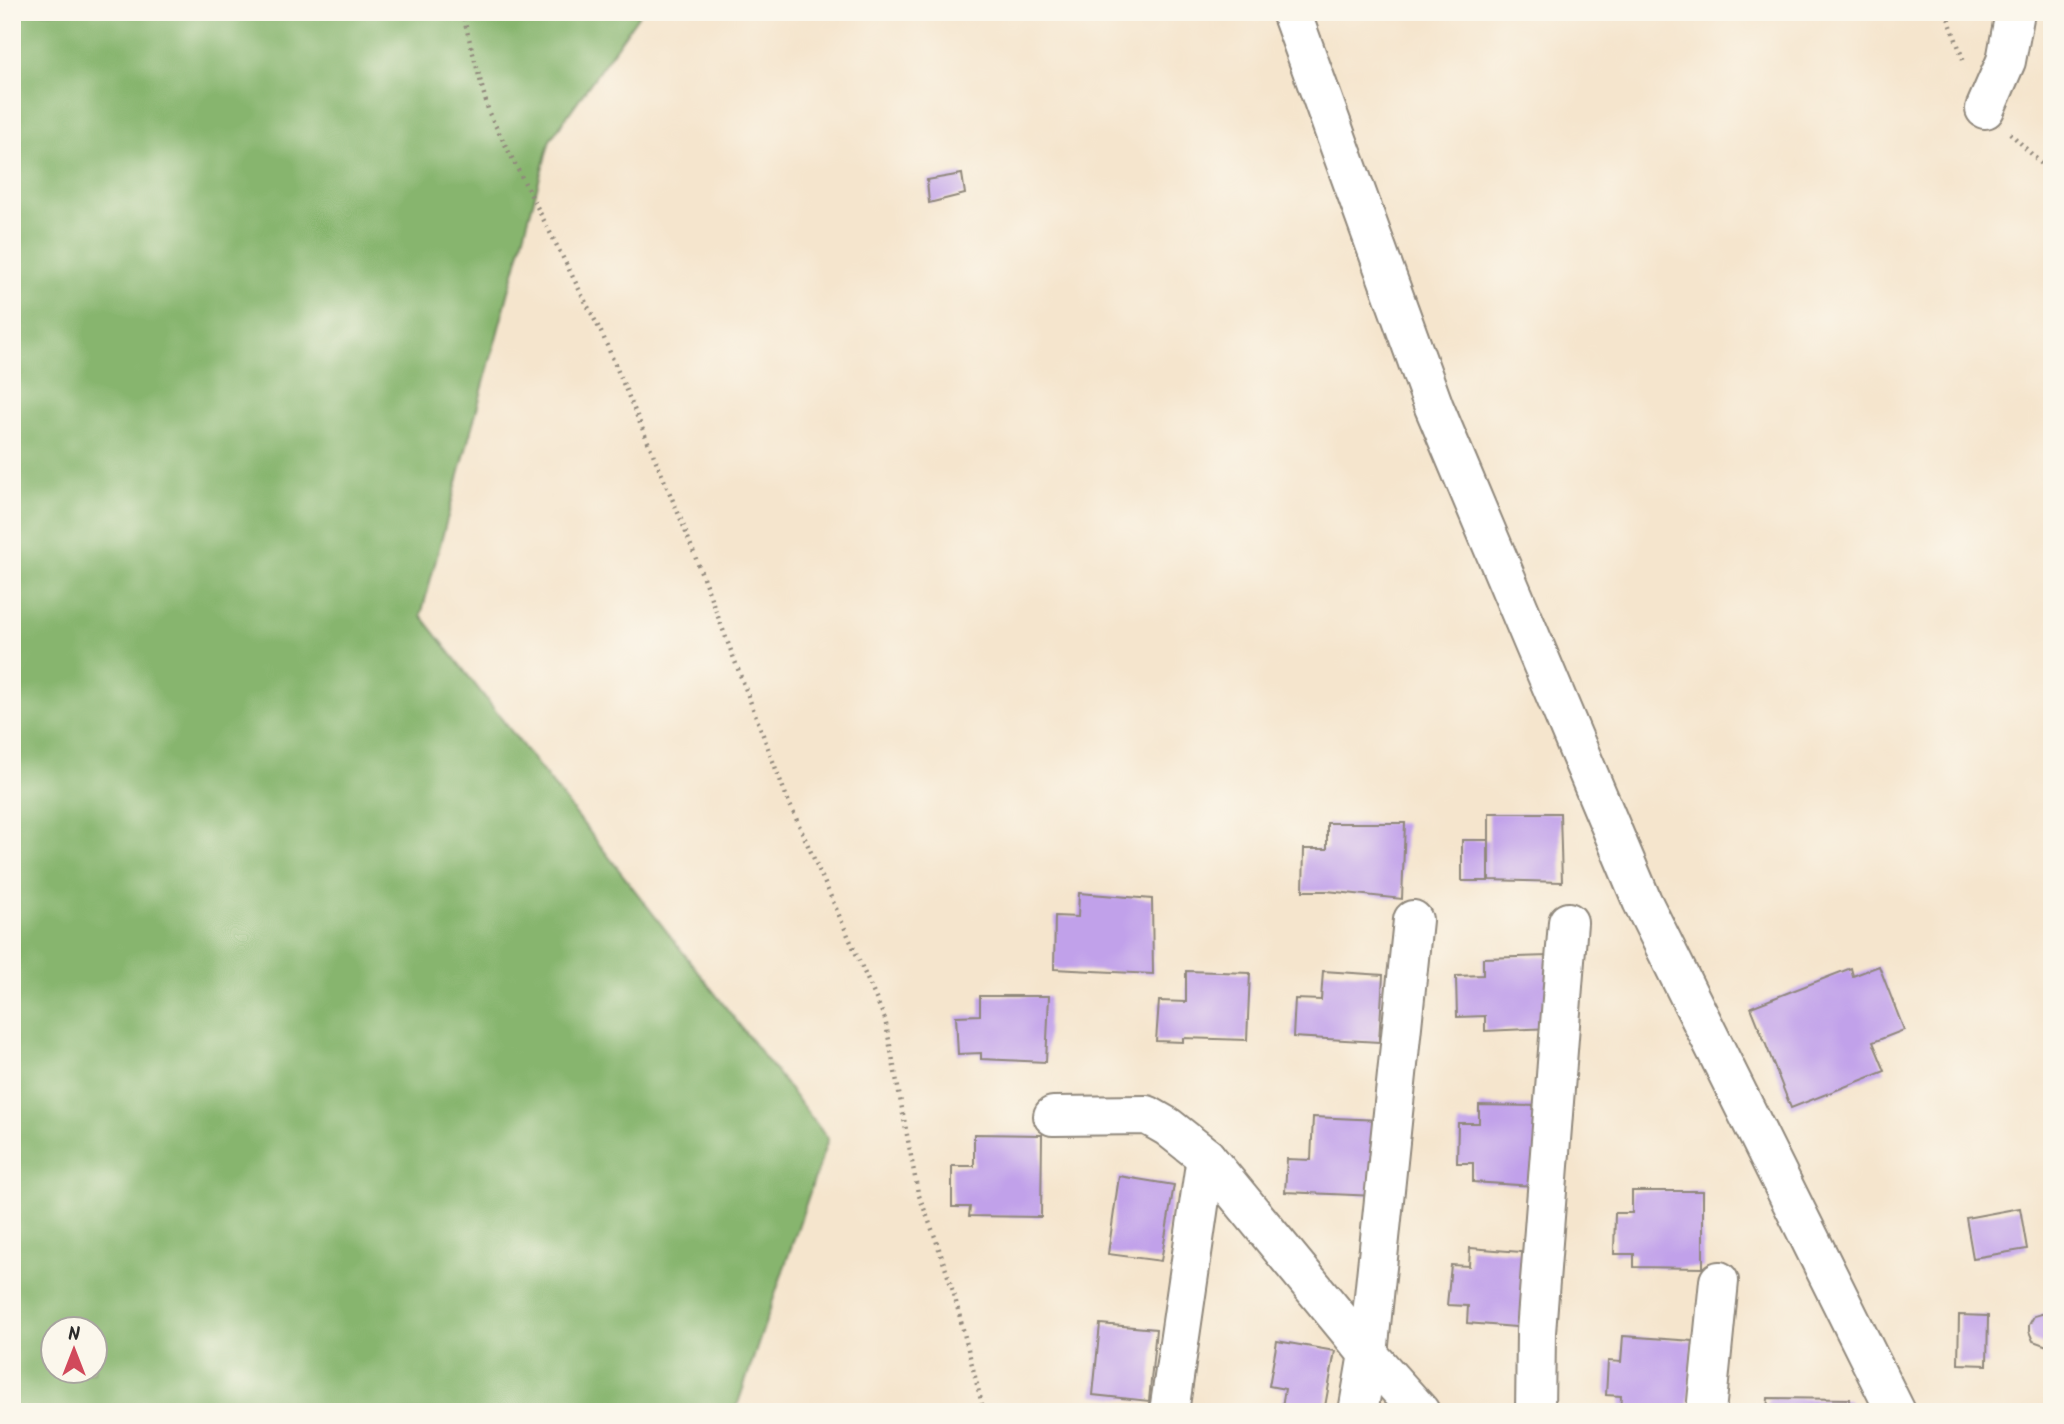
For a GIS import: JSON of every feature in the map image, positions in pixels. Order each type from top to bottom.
[{"type":"street","points":[[1291,12],[1434,407],[1642,901],[1896,1412]]},
{"type":"street","points":[[1985,108],[2006,61],[2015,12]]},
{"type":"street","points":[[1359,1412],[1368,1353],[1413,920]]},
{"type":"street","points":[[1535,1412],[1536,1332],[1568,922]]},
{"type":"street","points":[[1053,1116],[1147,1115],[1168,1127],[1206,1157],[1420,1412]]},
{"type":"street","points":[[1170,1412],[1206,1157]]},
{"type":"street","points":[[1706,1412],[1719,1281]]},
{"type":"path","points":[[462,12],[489,113],[603,336],[682,522],[788,798],[885,1019],[918,1194],[954,1294],[984,1412]]},
{"type":"green space","points":[[12,12],[641,12],[550,140],[421,615],[828,1139],[735,1412],[12,1412]]},
{"type":"building","points":[[962,174],[965,194],[929,203],[927,180]]},
{"type":"building","points":[[1489,813],[1560,813],[1562,882],[1489,880]]},
{"type":"building","points":[[1327,823],[1405,823],[1402,899],[1303,891],[1304,849],[1327,849]]},
{"type":"building","points":[[1462,840],[1488,840],[1488,881],[1462,881]]},
{"type":"building","points":[[1079,893],[1152,899],[1153,974],[1054,969],[1055,916],[1078,917]]},
{"type":"building","points":[[1549,956],[1552,1028],[1485,1031],[1485,1016],[1457,1017],[1456,976],[1483,975],[1483,958]]},
{"type":"building","points":[[1879,966],[1904,1030],[1873,1042],[1885,1071],[1791,1108],[1751,1007],[1851,968],[1853,976]]},
{"type":"building","points":[[1186,971],[1250,973],[1247,1040],[1183,1038],[1183,1042],[1156,1041],[1159,1001],[1186,1002]]},
{"type":"building","points":[[1323,971],[1383,975],[1379,1042],[1293,1037],[1295,999],[1321,1000]]},
{"type":"building","points":[[980,996],[1049,996],[1046,1062],[981,1059],[981,1053],[958,1054],[956,1016],[980,1015]]},
{"type":"building","points":[[1479,1105],[1541,1106],[1535,1186],[1473,1182],[1473,1163],[1457,1163],[1458,1123],[1479,1123]]},
{"type":"building","points":[[1313,1117],[1379,1120],[1376,1196],[1285,1192],[1287,1159],[1311,1160]]},
{"type":"building","points":[[974,1134],[1042,1135],[1041,1217],[969,1216],[970,1207],[952,1207],[952,1166],[974,1166]]},
{"type":"building","points":[[1119,1176],[1174,1185],[1161,1261],[1108,1254]]},
{"type":"building","points":[[1632,1191],[1703,1191],[1703,1268],[1634,1267],[1634,1254],[1614,1254],[1615,1213],[1632,1213]]},
{"type":"building","points":[[2020,1208],[2027,1249],[1973,1258],[1966,1218]]},
{"type":"building","points":[[1470,1248],[1535,1253],[1528,1328],[1467,1323],[1468,1306],[1447,1305],[1451,1265],[1469,1266]]},
{"type":"building","points":[[2052,1314],[2052,1344],[2047,1346],[2033,1341],[2029,1331],[2034,1316]]},
{"type":"building","points":[[1959,1315],[1988,1316],[1987,1365],[1958,1364]]},
{"type":"building","points":[[1100,1324],[1156,1329],[1149,1401],[1093,1395]]},
{"type":"building","points":[[1623,1336],[1693,1341],[1688,1412],[1620,1412],[1621,1396],[1606,1395],[1608,1361],[1621,1362]]},
{"type":"building","points":[[1277,1341],[1335,1351],[1324,1412],[1281,1412],[1285,1389],[1269,1386]]},
{"type":"building","points":[[1768,1398],[1849,1399],[1850,1412],[1767,1412]]}]
